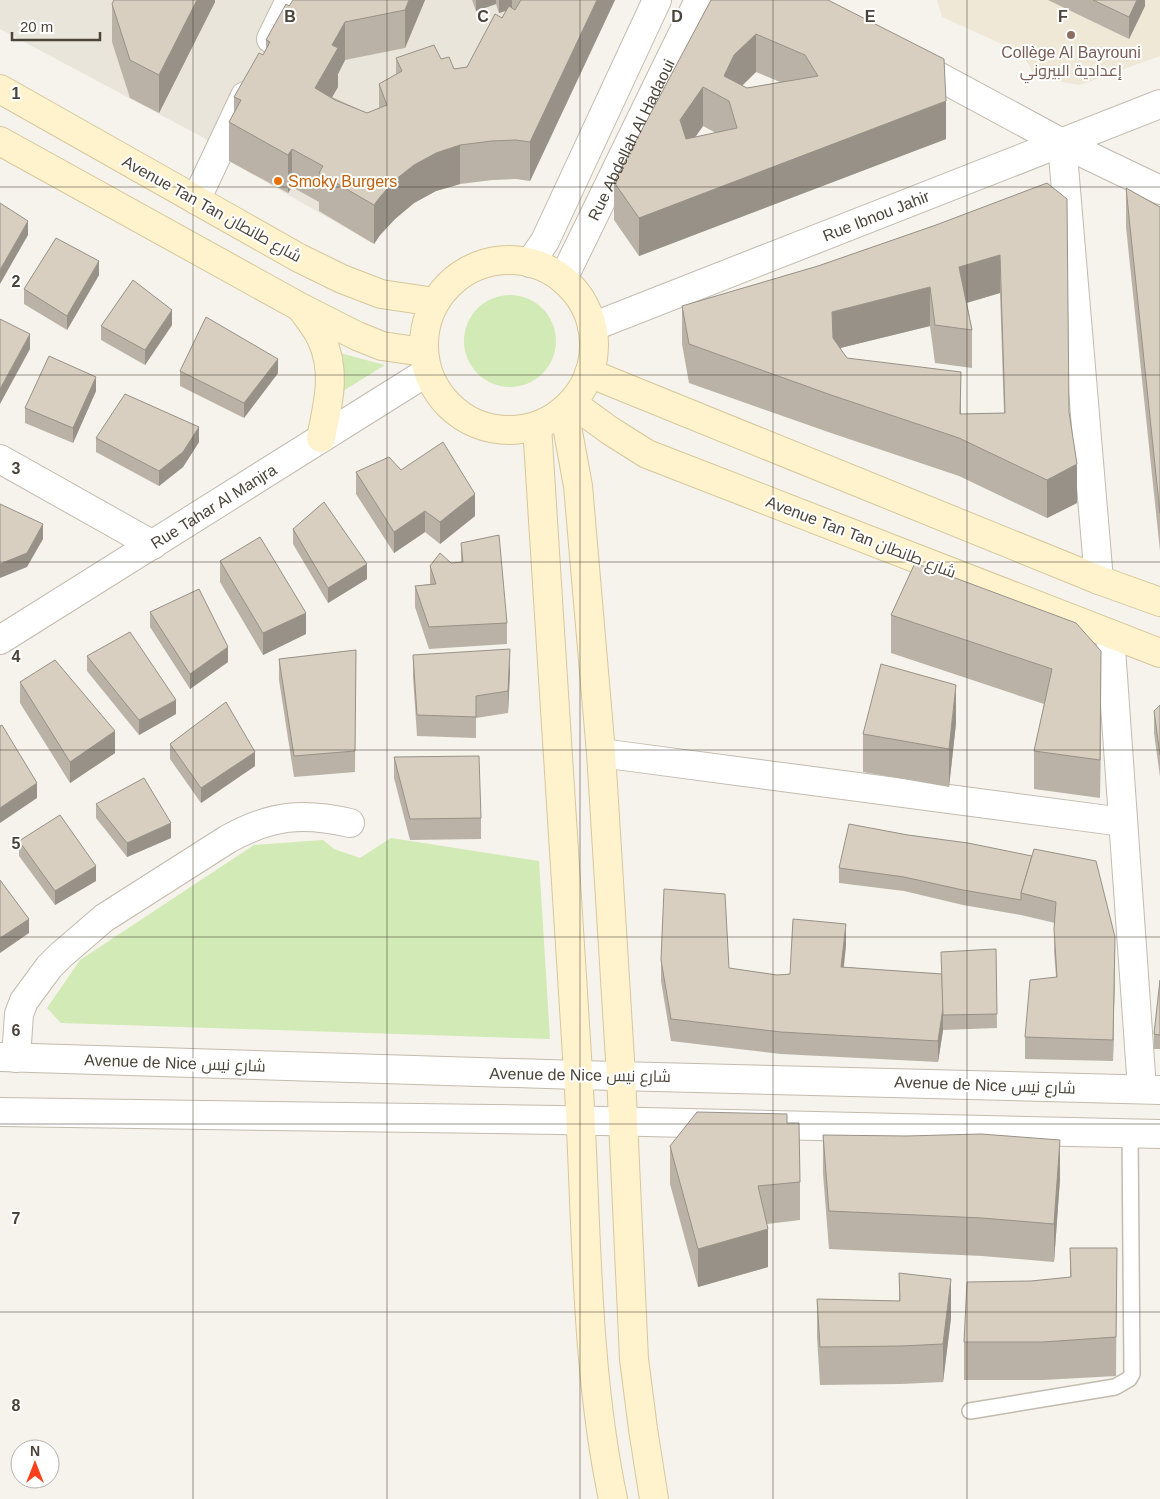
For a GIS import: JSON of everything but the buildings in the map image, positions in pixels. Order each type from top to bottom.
[{"type":"main road","name":"Avenue Tan Tan شارع طانطان","points":[[0,89],[299,258],[342,279],[381,294],[435,302]]},
{"type":"main road","points":[[0,142],[300,307],[382,346],[425,362]]},
{"type":"main road","points":[[512,260],[530,263],[548,269],[563,279],[581,300],[592,326],[594,350],[590,373],[582,389],[568,407],[537,426],[503,430],[487,428],[471,422],[456,413],[434,387],[425,362],[423,334],[435,302],[446,287],[460,275],[476,266],[494,261],[512,260]]},
{"type":"main road","points":[[300,307],[320,336],[326,350],[330,368],[331,386],[321,438]]},
{"type":"main road","points":[[590,373],[1099,580],[1160,602]]},
{"type":"main road","points":[[568,407],[580,501],[601,753],[621,1076],[634,1358],[642,1429],[654,1499]]},
{"type":"main road","name":"Avenue Tan Tan شارع طانطان","points":[[568,407],[610,430],[647,454],[1160,653]]},
{"type":"main road","points":[[537,426],[578,1075],[592,1354],[613,1499]]},
{"type":"street","points":[[196,200],[290,0]]},
{"type":"street","points":[[530,263],[545,241],[657,0]]},
{"type":"street","name":"Rue Abdellah Al Hadaoui","points":[[563,279],[699,0]]},
{"type":"street","points":[[886,48],[1062,143],[1160,190]]},
{"type":"street","name":"Rue Ibnou Jahir","points":[[592,326],[1160,104]]},
{"type":"street","points":[[1062,143],[1099,580]]},
{"type":"street","name":"Rue Tahar Al Manjra","points":[[0,640],[321,438],[425,362]]},
{"type":"street","points":[[0,460],[153,544]]},
{"type":"street","points":[[1110,634],[1123,822],[1151,1090]]},
{"type":"street","points":[[601,753],[1123,822]]},
{"type":"street","points":[[8,1058],[24,1000],[55,961],[104,918],[245,829],[281,818],[299,816],[324,817],[350,822]]},
{"type":"street","name":"Avenue de Nice شارع نيس","points":[[8,1058],[1151,1090]]},
{"type":"street","points":[[0,1112],[580,1120],[1160,1134]]},
{"type":"lane","points":[[970,1411],[1115,1387],[1129,1379],[1132,1374],[1130,1133]]},
{"type":"shaded area","points":[[0,0],[614,0],[530,181],[516,179],[492,180],[461,184],[436,191],[414,203],[395,219],[374,244],[229,161],[204,138],[0,29]]},
{"type":"shaded area","name":"Collège Al Bayrouni إعدادية البيروني","points":[[937,0],[1160,0],[1160,56],[1080,85],[1036,78],[1022,53],[942,17]]},
{"type":"green space","points":[[510,295],[528,298],[543,308],[553,323],[556,341],[553,359],[543,374],[528,384],[510,387],[492,384],[477,374],[467,359],[464,341],[467,323],[477,308],[492,298]]},
{"type":"green space","points":[[336,352],[385,365],[343,391]]},
{"type":"green space","points":[[391,838],[539,861],[550,1039],[61,1023],[47,1008],[80,960],[254,845],[323,840],[334,849],[360,858]]},
{"type":"place","name":"Collège Al Bayrouni إعدادية البيروني","points":[[1071,35]]},
{"type":"place","name":"Smoky Burgers","points":[[278,181]]}]
